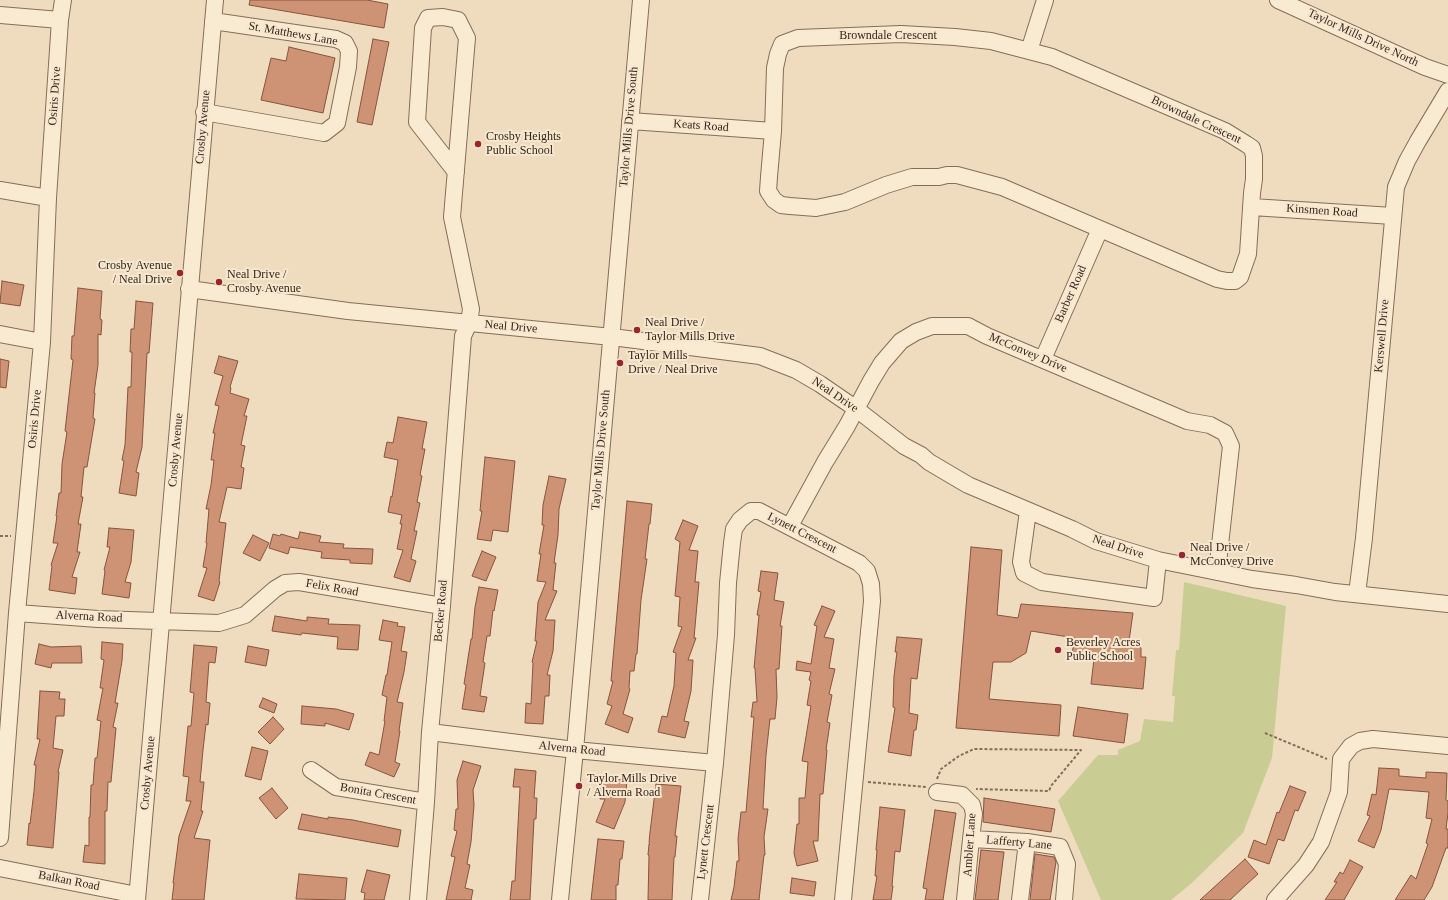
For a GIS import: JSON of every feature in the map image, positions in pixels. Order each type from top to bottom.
[{"type":"street","name":"Osiris Drive","points":[[0,838],[17,613],[42,342],[48,198],[60,20],[64,0]]},
{"type":"street","name":"Crosby Avenue","points":[[137,897],[162,620],[204,112],[215,0]]},
{"type":"street","name":"Taylor Mills Drive South","points":[[560,900],[575,750],[641,0]]},
{"type":"street","points":[[1029,51],[1045,0]]},
{"type":"street","name":"Taylor Mills Drive North","points":[[1278,0],[1425,67],[1448,75]]},
{"type":"street","points":[[0,15],[60,20]]},
{"type":"street","name":"Becker Road","points":[[418,900],[430,732],[442,606],[463,336],[469,323],[471,309],[452,217],[456,172],[467,38],[458,20],[443,17],[428,18],[423,28],[416,122],[456,172]]},
{"type":"street","name":"St. Matthews Lane","points":[[204,112],[324,133],[338,123],[348,67],[349,51],[345,43],[336,39],[213,21]]},
{"type":"street","name":"Browndale Crescent","points":[[888,34],[935,35],[991,41],[1052,57],[1225,131],[1252,148],[1254,156],[1248,254],[1240,277],[1235,281],[1217,279],[1002,187],[957,175],[912,177],[886,185],[845,202],[816,208],[781,205],[774,200],[768,191],[773,131],[774,84],[778,54],[782,44],[798,38],[888,34]]},
{"type":"street","name":"Kerswell Drive","points":[[1357,594],[1364,538],[1396,187],[1405,165],[1418,141],[1448,91]]},
{"type":"street","name":"Keats Road","points":[[630,121],[773,131]]},
{"type":"street","points":[[0,190],[48,198]]},
{"type":"street","name":"Kinsmen Road","points":[[1252,207],[1393,216]]},
{"type":"street","name":"Barber Road","points":[[1043,360],[1100,229]]},
{"type":"street","name":"Neal Drive","points":[[189,289],[348,311],[612,337],[760,356],[796,370],[820,384],[855,408],[904,446],[968,485],[1072,529],[1096,541],[1158,560],[1252,579],[1335,592],[1448,604]]},
{"type":"street","name":"McConvey Drive","points":[[790,526],[825,462],[847,426],[855,408],[882,363],[901,341],[916,332],[932,326],[968,326],[986,336],[1187,421],[1210,425],[1225,433],[1231,446],[1217,572]]},
{"type":"street","points":[[0,334],[42,342]]},
{"type":"street","name":"Lynett Crescent","points":[[700,900],[715,763],[726,635],[728,583],[734,529],[740,520],[751,511],[758,511],[790,526],[859,563],[867,570],[871,584],[872,601],[843,900]]},
{"type":"street","points":[[1028,511],[1021,562],[1024,573],[1042,582],[1154,598],[1158,560]]},
{"type":"street","name":"Felix Road","points":[[162,620],[219,623],[236,619],[245,615],[275,588],[285,583],[299,582],[442,606]]},
{"type":"street","name":"Alverna Road","points":[[17,613],[98,619],[162,620]]},
{"type":"street","name":"Alverna Road","points":[[430,732],[575,750],[715,763]]},
{"type":"street","points":[[1275,900],[1306,865],[1321,842],[1339,792],[1341,759],[1351,746],[1360,741],[1373,739],[1448,746]]},
{"type":"street","name":"Bonita Crescent","points":[[311,770],[336,787],[426,802]]},
{"type":"street","name":"Ambler Lane","points":[[935,787],[962,795],[972,805],[974,814],[970,839],[965,900]]},
{"type":"street","name":"Lafferty Lane","points":[[970,839],[1027,842],[1060,847],[1067,864],[1064,900]]},
{"type":"street","points":[[1020,900],[1027,842]]},
{"type":"street","name":"Balkan Road","points":[[0,868],[137,897]]},
{"type":"path","points":[[1265,733],[1340,765]]},
{"type":"path","points":[[854,780],[935,787],[941,769],[959,756],[974,749],[1081,750],[1051,786],[1049,791],[972,788]]},
{"type":"green space","points":[[1184,582],[1286,606],[1272,758],[1243,833],[1193,882],[1171,900],[1101,900],[1058,801],[1098,755],[1118,755],[1118,750],[1140,741],[1144,719],[1173,722],[1175,696],[1172,696],[1176,650],[1179,650]]},
{"type":"building","points":[[250,0],[367,0],[388,4],[384,28],[249,5]]},
{"type":"building","points":[[373,39],[389,42],[372,125],[357,122]]},
{"type":"building","points":[[289,47],[335,58],[323,113],[261,100],[271,58],[286,61]]},
{"type":"building","points":[[2,281],[24,285],[20,306],[0,303]]},
{"type":"building","points":[[78,288],[102,291],[100,319],[102,320],[101,335],[98,334],[98,365],[94,393],[93,418],[95,419],[87,467],[84,467],[81,497],[83,497],[78,524],[81,524],[77,552],[80,552],[72,577],[77,578],[75,594],[49,590],[51,565],[58,543],[53,543],[59,493],[61,493],[62,464],[67,432],[65,431],[73,360],[71,359],[72,336],[74,336]]},
{"type":"building","points":[[136,301],[153,303],[149,353],[147,353],[142,447],[136,472],[139,473],[136,496],[119,493],[124,461],[122,460],[125,445],[128,387],[131,387],[131,329],[134,329]]},
{"type":"building","points":[[219,356],[238,361],[230,387],[230,393],[249,399],[244,416],[247,416],[241,445],[245,446],[241,467],[244,468],[241,489],[227,487],[219,522],[226,523],[220,582],[214,601],[198,596],[207,568],[203,567],[207,543],[209,509],[206,509],[214,460],[211,460],[215,433],[213,433],[219,406],[215,405],[223,376],[214,373]]},
{"type":"building","points":[[0,359],[9,361],[6,388],[0,387]]},
{"type":"building","points":[[398,417],[427,422],[422,449],[425,449],[420,475],[422,476],[417,502],[420,503],[414,531],[417,531],[411,559],[416,561],[410,582],[394,577],[403,550],[397,549],[402,524],[400,524],[402,515],[388,512],[398,460],[384,457],[387,442],[393,443]]},
{"type":"building","points":[[485,457],[515,461],[508,532],[493,530],[491,541],[477,539],[482,511],[480,511]]},
{"type":"building","points":[[549,476],[566,479],[559,509],[558,535],[554,563],[556,563],[553,590],[557,591],[545,620],[555,620],[553,651],[547,675],[550,675],[549,696],[545,696],[543,724],[525,723],[526,703],[531,704],[532,662],[537,641],[535,641],[538,602],[546,582],[537,581],[541,554],[539,554],[544,525],[542,525],[543,505]]},
{"type":"building","points":[[627,501],[652,504],[645,559],[647,559],[641,600],[637,654],[634,671],[630,671],[630,689],[623,714],[633,718],[628,733],[605,724],[612,706],[607,704],[613,681],[611,681]]},
{"type":"building","points":[[683,520],[698,526],[689,550],[698,551],[695,582],[699,582],[694,638],[696,638],[688,660],[693,660],[691,691],[684,721],[689,722],[685,738],[658,732],[662,716],[667,717],[674,686],[676,653],[673,652],[682,627],[678,626],[680,597],[675,596],[680,542],[675,539]]},
{"type":"building","points":[[109,528],[134,530],[131,562],[125,582],[131,583],[129,598],[102,594],[104,570],[110,547],[107,547]]},
{"type":"building","points":[[300,532],[321,536],[319,542],[344,544],[343,548],[373,549],[372,564],[350,563],[350,560],[321,558],[322,552],[290,547],[288,554],[269,548],[273,534],[280,536],[281,534],[298,539]]},
{"type":"building","points":[[253,535],[269,543],[260,561],[243,553]]},
{"type":"building","points":[[971,547],[1002,550],[997,615],[1018,618],[1021,604],[1133,613],[1129,641],[1137,643],[1141,648],[1141,657],[1146,657],[1143,689],[1091,684],[1094,659],[1071,658],[1075,638],[1031,631],[1026,653],[1011,662],[993,662],[989,699],[1061,705],[1059,736],[956,728]]},
{"type":"building","points":[[482,551],[496,557],[486,581],[472,576]]},
{"type":"building","points":[[761,571],[778,573],[774,600],[784,602],[780,626],[782,626],[779,669],[776,669],[777,697],[775,719],[770,719],[766,755],[763,809],[768,809],[764,837],[765,855],[759,900],[731,900],[737,861],[739,861],[738,839],[741,812],[746,812],[754,717],[751,717],[753,702],[757,702],[754,668],[759,615],[757,615],[761,592],[758,591]]},
{"type":"building","points":[[479,587],[498,590],[494,611],[493,610],[490,636],[487,636],[483,662],[485,663],[480,696],[487,697],[484,712],[462,709],[466,685],[464,684]]},
{"type":"building","points":[[822,606],[835,611],[824,637],[834,639],[829,668],[835,669],[829,694],[832,695],[827,722],[830,723],[826,750],[823,794],[820,794],[818,841],[813,841],[818,861],[797,866],[794,853],[797,824],[799,824],[799,798],[805,798],[808,762],[802,761],[811,706],[807,705],[811,672],[796,670],[797,661],[811,664],[817,626],[814,625]]},
{"type":"building","points":[[275,616],[307,621],[307,617],[329,619],[328,624],[360,625],[358,650],[337,649],[338,637],[302,633],[301,635],[272,631]]},
{"type":"building","points":[[383,620],[398,623],[397,626],[405,627],[401,651],[407,652],[397,702],[403,703],[395,762],[400,764],[394,777],[365,765],[370,752],[379,755],[385,721],[387,697],[382,695],[387,675],[392,642],[379,640]]},
{"type":"building","points":[[897,637],[922,639],[917,679],[911,678],[909,713],[918,715],[916,730],[914,730],[911,756],[888,752],[895,708],[893,707]]},
{"type":"building","points":[[102,642],[123,644],[122,661],[115,703],[118,703],[113,727],[116,728],[111,782],[108,782],[107,811],[105,811],[105,864],[83,862],[85,845],[89,846],[91,785],[93,785],[95,758],[97,758],[101,721],[97,720],[103,688],[100,688],[104,660],[101,659]]},
{"type":"building","points":[[39,644],[51,647],[81,646],[82,663],[52,663],[51,668],[35,664]]},
{"type":"building","points":[[194,645],[217,647],[215,663],[209,662],[206,702],[210,703],[208,725],[206,724],[200,782],[204,782],[201,811],[203,811],[194,838],[210,840],[204,900],[172,900],[179,836],[191,801],[186,801],[189,777],[183,776],[188,726],[191,726],[194,693],[190,692]]},
{"type":"building","points":[[248,646],[269,650],[266,666],[245,662]]},
{"type":"building","points":[[40,691],[60,692],[59,699],[65,699],[64,716],[56,716],[53,748],[63,750],[58,772],[53,848],[27,845],[34,791],[36,765],[34,765],[40,739],[37,739]]},
{"type":"building","points":[[263,698],[277,704],[274,713],[259,707]]},
{"type":"building","points":[[302,706],[336,709],[354,714],[349,730],[325,723],[325,726],[301,724]]},
{"type":"building","points":[[1078,707],[1128,714],[1124,743],[1073,736]]},
{"type":"building","points":[[273,717],[284,729],[270,744],[258,732]]},
{"type":"building","points":[[252,747],[268,751],[261,780],[245,776]]},
{"type":"building","points":[[463,761],[481,766],[473,790],[474,805],[471,842],[467,864],[470,865],[465,888],[473,890],[471,900],[446,900],[455,857],[451,856],[457,831],[454,830],[456,809],[458,809],[457,780]]},
{"type":"building","points":[[1379,768],[1399,769],[1399,776],[1426,778],[1426,772],[1447,773],[1446,800],[1448,801],[1448,813],[1446,829],[1448,829],[1448,848],[1446,848],[1432,887],[1424,900],[1395,900],[1411,875],[1416,879],[1428,844],[1426,843],[1432,819],[1426,818],[1429,792],[1389,789],[1381,830],[1374,848],[1358,841],[1370,816],[1367,815],[1372,794],[1376,795]]},
{"type":"building","points":[[515,769],[536,771],[534,798],[537,798],[536,819],[534,819],[530,900],[510,900],[512,881],[515,881],[520,787],[513,787]]},
{"type":"building","points":[[602,778],[627,780],[625,802],[614,829],[596,822],[605,799],[600,799]]},
{"type":"building","points":[[656,784],[681,786],[675,836],[677,836],[674,857],[672,900],[648,900],[648,855]]},
{"type":"building","points":[[1290,786],[1306,792],[1298,811],[1295,810],[1284,841],[1278,839],[1269,864],[1248,857],[1254,840],[1266,845],[1277,812],[1279,813]]},
{"type":"building","points":[[272,788],[288,808],[276,819],[259,798]]},
{"type":"building","points":[[984,798],[1055,809],[1051,832],[983,822]]},
{"type":"building","points":[[880,807],[905,810],[900,852],[895,851],[891,900],[873,900],[877,876],[875,876],[876,850]]},
{"type":"building","points":[[935,810],[956,813],[943,900],[925,900],[927,889],[923,888]]},
{"type":"building","points":[[302,814],[328,819],[328,817],[353,820],[401,830],[398,847],[298,829]]},
{"type":"building","points":[[598,839],[624,841],[622,859],[620,859],[618,885],[616,885],[616,900],[591,900]]},
{"type":"building","points":[[981,850],[1004,852],[998,900],[975,900]]},
{"type":"building","points":[[1035,854],[1054,857],[1056,862],[1050,900],[1030,900]]},
{"type":"building","points":[[1245,859],[1258,874],[1230,900],[1200,900]]},
{"type":"building","points":[[1350,860],[1363,867],[1344,900],[1325,900],[1337,882],[1334,882],[1340,872],[1343,874]]},
{"type":"building","points":[[367,870],[390,875],[384,900],[364,900],[365,893],[361,892]]},
{"type":"building","points":[[299,874],[347,878],[345,900],[296,899]]},
{"type":"building","points":[[792,878],[816,882],[814,896],[790,893]]},
{"type":"place","name":"Crosby Heights Public School","points":[[478,144]]},
{"type":"place","name":"Crosby Avenue / Neal Drive","points":[[180,273]]},
{"type":"place","name":"Neal Drive / Crosby Avenue","points":[[219,282]]},
{"type":"place","name":"Neal Drive / Taylor Mills Drive","points":[[637,330]]},
{"type":"place","name":"Taylor Mills Drive / Neal Drive","points":[[620,363]]},
{"type":"place","name":"Neal Drive / McConvey Drive","points":[[1182,555]]},
{"type":"place","name":"Beverley Acres Public School","points":[[1058,650]]},
{"type":"place","name":"Taylor Mills Drive / Alverna Road","points":[[579,786]]}]
